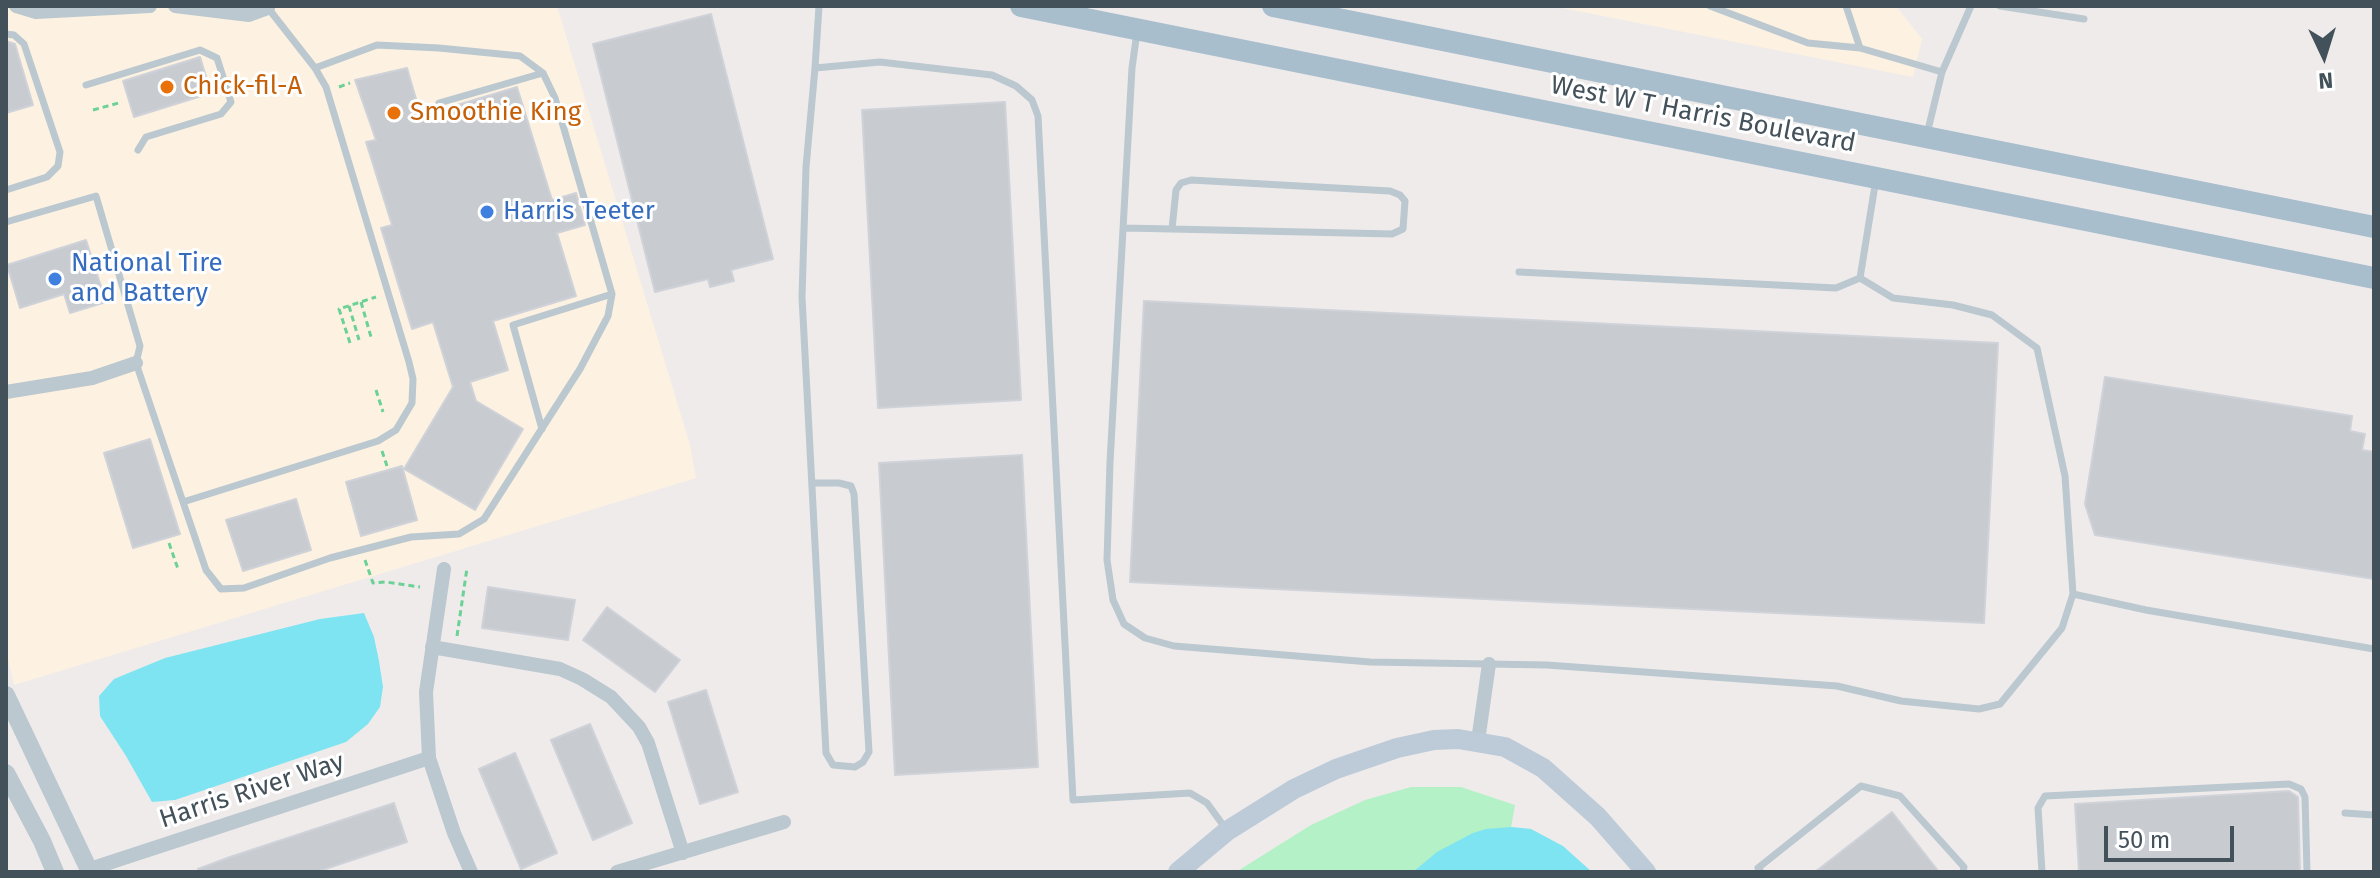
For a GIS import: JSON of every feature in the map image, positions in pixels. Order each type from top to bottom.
[{"type":"main road","name":"West W T Harris Boulevard","points":[[1021,6],[2374,278]]},
{"type":"main road","name":"West W T Harris Boulevard","points":[[1273,6],[2374,227]]},
{"type":"main road","points":[[1178,872],[1227,831],[1294,789],[1364,758],[1434,740],[1478,741],[1505,747],[1543,768],[1598,817],[1646,872]]},
{"type":"street","points":[[16,6],[36,12],[70,12],[150,6]]},
{"type":"street","points":[[175,6],[249,15],[267,7]]},
{"type":"street","points":[[6,392],[92,378],[136,363]]},
{"type":"street","points":[[444,569],[426,692],[429,758],[454,833],[471,872]]},
{"type":"street","points":[[432,647],[540,663],[582,679],[611,697],[639,727],[648,743],[683,853]]},
{"type":"street","points":[[1478,741],[1489,664]]},
{"type":"street","points":[[6,695],[90,871]]},
{"type":"street","name":"Harris River Way","points":[[90,871],[429,758]]},
{"type":"street","points":[[6,773],[55,872]]},
{"type":"street","points":[[617,872],[784,822]]},
{"type":"lane","points":[[812,483],[851,486],[854,494],[869,752],[863,762],[855,767],[833,765],[826,753],[802,297],[806,167],[819,6]]},
{"type":"lane","points":[[1710,6],[1808,43],[1860,48],[1942,72]]},
{"type":"lane","points":[[1846,6],[1860,48]]},
{"type":"lane","points":[[1926,138],[1942,72],[1971,6]]},
{"type":"lane","points":[[2000,6],[2084,19]]},
{"type":"lane","points":[[183,502],[378,441],[396,430],[412,403],[413,379],[326,87],[315,68],[267,7]]},
{"type":"lane","points":[[1137,30],[1132,68],[1107,560],[1113,600],[1124,624],[1145,638],[1174,646],[1370,662],[1547,665],[1837,686],[1901,701],[1979,709],[2000,704],[2062,628],[2073,594],[2065,476],[2037,348],[1992,315],[1953,305],[1893,298],[1860,278]]},
{"type":"lane","points":[[6,34],[14,35],[24,44],[60,152],[58,166],[47,177],[6,190]]},
{"type":"lane","points":[[6,222],[96,196],[140,346],[136,363],[206,570],[221,589],[244,588],[330,558],[411,537],[459,534],[484,519],[580,369],[608,316],[612,294],[555,98],[543,73],[520,56],[377,45],[315,68]]},
{"type":"lane","points":[[86,85],[200,50],[217,58],[231,102],[221,114],[146,137],[138,150]]},
{"type":"lane","points":[[815,68],[880,62],[992,75],[1016,86],[1032,100],[1038,116],[1073,800],[1190,793],[1207,803],[1227,831]]},
{"type":"lane","points":[[439,103],[543,73]]},
{"type":"lane","points":[[1860,278],[1876,178]]},
{"type":"lane","points":[[1124,228],[1392,234],[1403,229],[1405,201],[1390,191],[1191,180],[1181,183],[1176,190],[1172,229]]},
{"type":"lane","points":[[1519,272],[1836,288],[1860,278]]},
{"type":"lane","points":[[542,429],[513,325],[612,294]]},
{"type":"lane","points":[[2073,594],[2146,610],[2374,649]]},
{"type":"lane","points":[[2042,872],[2038,808],[2045,796],[2289,784],[2301,789],[2305,797],[2307,872]]},
{"type":"lane","points":[[1761,872],[1758,868],[1861,786],[1900,796],[1964,867],[1963,872]]},
{"type":"lane","points":[[2345,813],[2374,815]]},
{"type":"path","points":[[93,110],[122,102]]},
{"type":"path","points":[[350,343],[339,309],[388,294]]},
{"type":"path","points":[[361,302],[371,337]]},
{"type":"path","points":[[349,306],[359,340]]},
{"type":"path","points":[[376,390],[383,412]]},
{"type":"path","points":[[169,543],[178,569]]},
{"type":"path","points":[[457,636],[467,568]]},
{"type":"path","points":[[368,571],[373,583],[420,587]]},
{"type":"shaded area","points":[[6,6],[557,6],[690,445],[696,478],[14,685],[6,650]]},
{"type":"shaded area","points":[[1552,6],[1896,6],[1922,39],[1913,77]]},
{"type":"green space","points":[[1411,787],[1461,787],[1515,805],[1503,872],[1236,872],[1311,825],[1365,800]]},
{"type":"water","points":[[364,613],[374,637],[383,687],[380,707],[368,724],[346,742],[175,800],[152,802],[100,716],[99,696],[114,679],[165,658],[320,619]]},
{"type":"water","points":[[1512,827],[1531,829],[1563,846],[1592,872],[1413,872],[1437,852],[1473,833]]},
{"type":"building","points":[[711,14],[773,259],[731,270],[734,281],[710,287],[708,279],[655,292],[593,44]]},
{"type":"building","points":[[6,41],[15,44],[33,105],[6,113]]},
{"type":"building","name":"Chick-fil-A","points":[[200,57],[211,93],[134,117],[123,81]]},
{"type":"building","name":"Harris Teeter","points":[[407,68],[421,116],[517,87],[552,200],[576,193],[585,225],[557,233],[576,296],[493,321],[508,370],[470,382],[476,401],[523,429],[475,510],[404,469],[453,387],[433,322],[412,329],[381,228],[392,225],[366,142],[376,140],[355,80]]},
{"type":"building","points":[[1005,102],[1021,400],[878,408],[862,110]]},
{"type":"building","name":"National Tire and Battery","points":[[86,240],[106,302],[70,313],[64,294],[20,308],[7,265]]},
{"type":"building","points":[[1144,301],[1998,343],[1984,623],[1130,582]]},
{"type":"building","points":[[2105,377],[2352,416],[2350,431],[2365,434],[2362,450],[2374,452],[2374,579],[2095,535],[2085,504]]},
{"type":"building","points":[[150,439],[180,534],[133,548],[104,453]]},
{"type":"building","points":[[1022,455],[1038,767],[895,775],[879,463]]},
{"type":"building","points":[[402,466],[417,520],[361,536],[346,482]]},
{"type":"building","points":[[296,499],[311,550],[243,571],[226,520]]},
{"type":"building","points":[[488,587],[575,600],[568,640],[482,628]]},
{"type":"building","points":[[607,607],[680,660],[655,692],[583,640]]},
{"type":"building","points":[[706,690],[738,792],[700,804],[668,702]]},
{"type":"building","points":[[590,724],[632,823],[593,840],[551,740]]},
{"type":"building","points":[[515,753],[557,853],[521,869],[479,769]]},
{"type":"building","points":[[2289,791],[2298,797],[2300,872],[2079,872],[2075,804]]},
{"type":"building","points":[[394,803],[407,842],[316,872],[198,872],[198,869],[230,857]]},
{"type":"building","points":[[1892,812],[1939,872],[1815,872]]},
{"type":"place","name":"Chick-fil-A","points":[[167,87]]},
{"type":"place","name":"Smoothie King","points":[[394,113]]},
{"type":"place","name":"Harris Teeter","points":[[487,212]]},
{"type":"place","name":"National Tire and Battery","points":[[55,279]]}]
